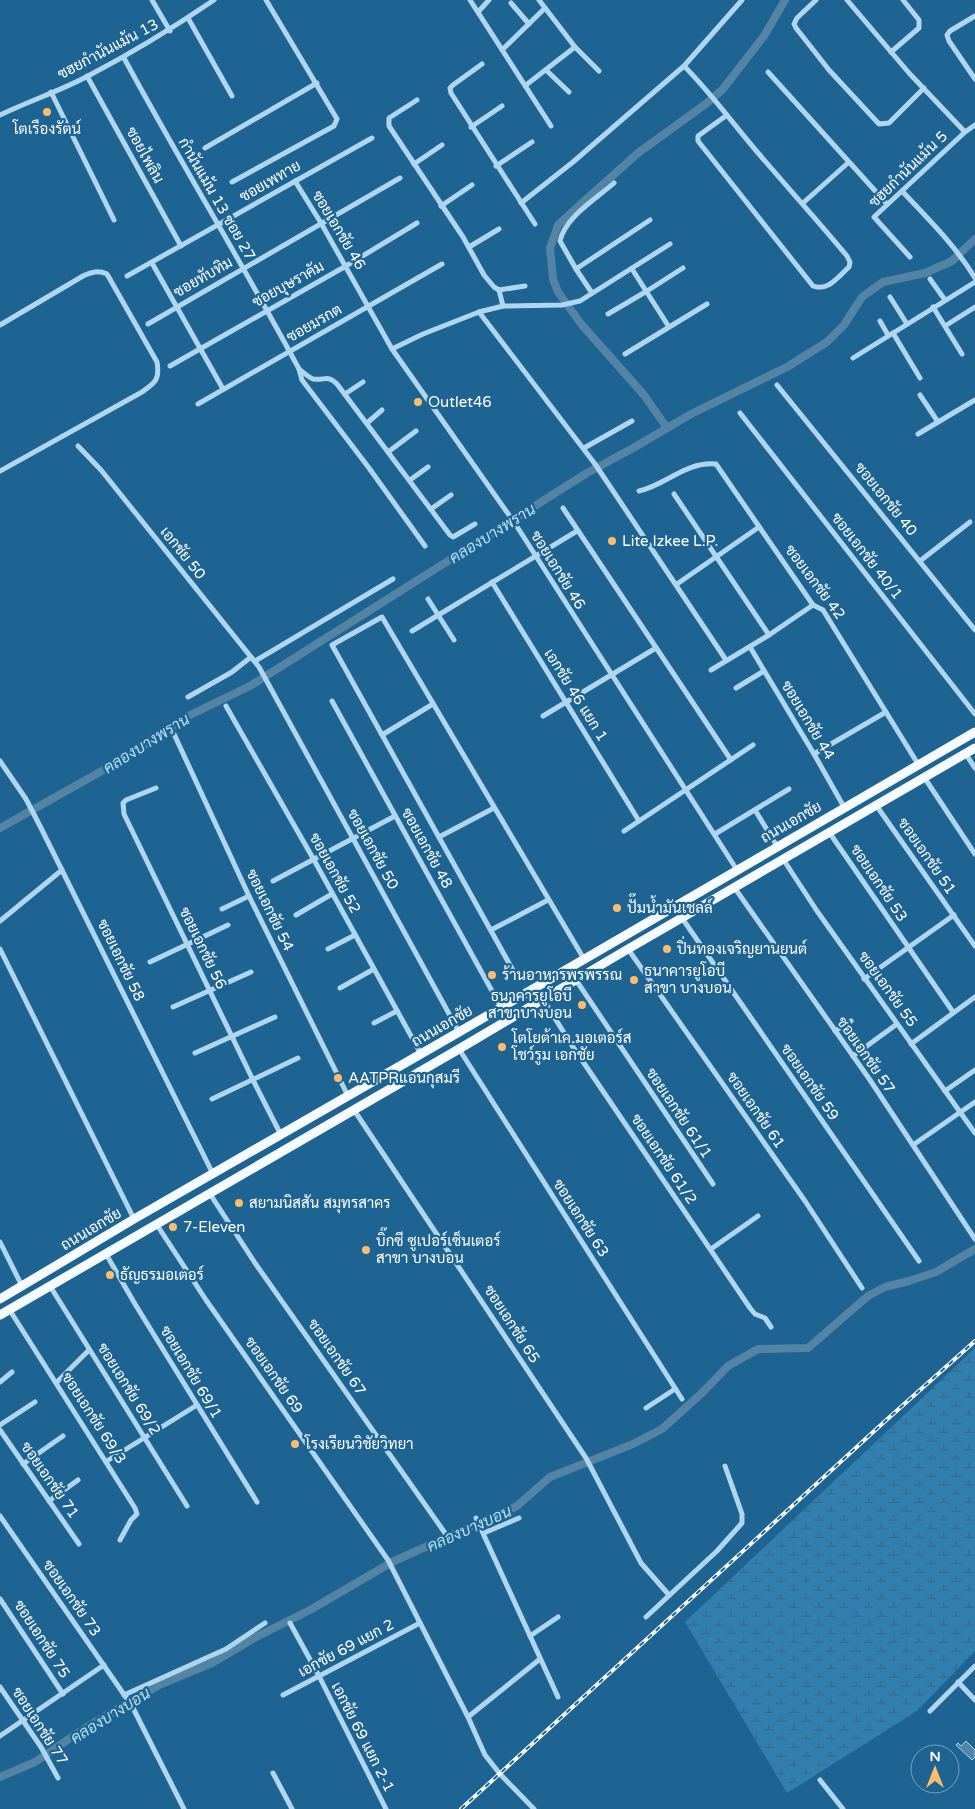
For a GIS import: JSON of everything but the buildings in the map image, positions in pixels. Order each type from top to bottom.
[{"type":"main road","name":"ถนนเอกชัย","points":[[0,1299],[134,1219],[975,732]]},
{"type":"main road","name":"ถนนเอกชัย","points":[[0,1315],[975,748]]},
{"type":"main road","points":[[844,807],[851,819]]},
{"type":"street","points":[[152,0],[170,31]]},
{"type":"street","name":"ซฮยกำนันแม้น 13","points":[[0,115],[124,58],[170,31],[214,0]]},
{"type":"street","points":[[232,182],[334,126],[337,119],[266,0]]},
{"type":"street","points":[[470,0],[551,126]]},
{"type":"street","points":[[478,12],[489,0]]},
{"type":"street","points":[[539,0],[575,47],[599,71]]},
{"type":"street","points":[[521,203],[580,156],[684,66],[742,0]]},
{"type":"street","points":[[816,0],[797,18],[794,24],[796,28],[829,70],[879,124],[889,123],[924,88]]},
{"type":"street","points":[[847,0],[891,52],[965,132]]},
{"type":"street","points":[[891,52],[919,28],[919,20],[903,0]]},
{"type":"street","points":[[511,4],[529,24]]},
{"type":"street","points":[[502,50],[545,8]]},
{"type":"street","points":[[975,16],[950,31],[948,35],[949,41],[975,79]]},
{"type":"street","points":[[188,18],[232,96]]},
{"type":"street","points":[[526,85],[575,47]]},
{"type":"street","name":"กำนันแม้น 13 ซอย 27","points":[[124,58],[165,134],[219,225],[290,352],[299,369],[302,380],[425,546]]},
{"type":"street","points":[[482,64],[453,85],[450,88],[451,93],[496,166],[535,224]]},
{"type":"street","points":[[684,66],[699,81],[847,256],[850,262],[849,267],[827,287],[820,289],[813,286],[807,280],[698,141],[698,136],[727,115]]},
{"type":"street","points":[[546,70],[569,92]]},
{"type":"street","points":[[768,72],[887,204]]},
{"type":"street","name":"ซอยไพลิน","points":[[87,76],[181,246]]},
{"type":"street","points":[[205,148],[317,83]]},
{"type":"street","points":[[51,92],[114,220]]},
{"type":"street","points":[[417,100],[389,118],[388,122],[469,247],[484,275],[498,290],[503,306]]},
{"type":"street","points":[[471,127],[502,106]]},
{"type":"street","name":"ซฮยกำนันแม้น 5","points":[[910,257],[874,217],[965,132],[975,125]]},
{"type":"street","name":"ซอยเพทาย","points":[[127,276],[372,138]]},
{"type":"street","points":[[496,166],[532,142]]},
{"type":"street","points":[[414,164],[442,145]]},
{"type":"street","points":[[803,203],[849,162]]},
{"type":"street","name":"ซอยทับทิม","points":[[148,324],[400,178]]},
{"type":"street","name":"ซอยเอกชัย 46","points":[[295,181],[346,266],[392,349],[516,525],[737,870]]},
{"type":"street","points":[[592,293],[560,241],[562,233],[570,220],[614,184]]},
{"type":"street","points":[[441,206],[472,185]]},
{"type":"street","points":[[853,358],[975,280],[964,260],[902,191]]},
{"type":"street","points":[[576,269],[650,220]]},
{"type":"street","name":"ซอยบุษราคัม","points":[[170,366],[346,266],[417,223]]},
{"type":"street","points":[[469,247],[499,229]]},
{"type":"street","points":[[392,349],[423,334],[479,312],[503,306],[562,305],[580,301],[670,244]]},
{"type":"street","points":[[152,263],[223,389]]},
{"type":"street","name":"ซอยมรกต","points":[[198,404],[442,264]]},
{"type":"street","points":[[608,314],[682,268]]},
{"type":"street","points":[[632,269],[669,327]]},
{"type":"street","points":[[0,325],[83,276],[101,271],[107,274],[157,362],[158,375],[155,383],[142,392],[0,471]]},
{"type":"street","points":[[930,279],[945,300]]},
{"type":"street","points":[[498,290],[525,286]]},
{"type":"street","points":[[890,296],[907,324]]},
{"type":"street","points":[[625,354],[707,304]]},
{"type":"street","points":[[945,326],[975,307]]},
{"type":"street","points":[[933,308],[962,354]]},
{"type":"street","points":[[479,312],[584,448],[677,584],[726,660]]},
{"type":"street","points":[[880,321],[891,334],[920,378]]},
{"type":"street","points":[[299,369],[315,379],[327,377],[332,379],[452,537],[475,524]]},
{"type":"street","points":[[345,394],[363,382]]},
{"type":"street","name":"ซอยเอกชัย 40","points":[[777,385],[975,630]]},
{"type":"street","points":[[920,395],[938,422]]},
{"type":"street","points":[[918,434],[975,400]]},
{"type":"street","points":[[367,423],[382,410]]},
{"type":"street","name":"ซอยเอกชัย 40/1","points":[[740,413],[975,714]]},
{"type":"street","points":[[584,448],[632,421]]},
{"type":"street","points":[[388,452],[416,431]]},
{"type":"street","name":"เอกชัย 50","points":[[78,446],[101,470],[253,659],[265,678]]},
{"type":"street","name":"ซอยเอกชัย 42","points":[[639,491],[655,487],[684,469],[706,463],[716,464],[813,605],[823,610],[918,764]]},
{"type":"street","points":[[410,480],[428,466]]},
{"type":"street","points":[[674,494],[769,635]]},
{"type":"street","points":[[431,509],[451,495]]},
{"type":"street","points":[[563,508],[731,760]]},
{"type":"street","points":[[920,561],[970,522]]},
{"type":"street","points":[[677,584],[759,527]]},
{"type":"street","points":[[412,631],[577,531]]},
{"type":"street","points":[[188,697],[394,578]]},
{"type":"street","name":"เอกชัย 46 แยก 1","points":[[492,582],[639,821]]},
{"type":"street","points":[[428,599],[454,640]]},
{"type":"street","points":[[711,670],[769,635],[813,605]]},
{"type":"street","points":[[515,974],[332,645],[382,616],[584,959]]},
{"type":"street","name":"ซอยเอกชัย 44","points":[[750,647],[844,807]]},
{"type":"street","points":[[543,716],[656,648]]},
{"type":"street","points":[[736,688],[764,671]]},
{"type":"street","name":"ซอยเอกชัย 50","points":[[265,678],[459,1032]]},
{"type":"street","name":"ซอยเอกชัย 48","points":[[332,701],[508,1020]]},
{"type":"street","points":[[382,735],[433,704]]},
{"type":"street","name":"ซอยเอกชัย 52","points":[[226,706],[421,1054]]},
{"type":"street","points":[[814,754],[886,712]]},
{"type":"street","name":"ซอยเอกชัย 54","points":[[174,734],[249,896],[348,1096]]},
{"type":"street","points":[[624,831],[752,746]]},
{"type":"street","points":[[965,753],[975,768]]},
{"type":"street","name":"ซอยเอกชัย 58","points":[[0,761],[26,799],[213,1174]]},
{"type":"street","points":[[924,777],[975,854]]},
{"type":"street","name":"ซอยเอกชัย 56","points":[[156,788],[126,800],[122,808],[281,1135]]},
{"type":"street","points":[[715,834],[789,789]]},
{"type":"street","name":"ซอยเอกชัย 51","points":[[876,805],[975,946]]},
{"type":"street","points":[[439,837],[494,808]]},
{"type":"street","points":[[755,810],[777,846]]},
{"type":"street","points":[[273,881],[395,816]]},
{"type":"street","name":"ซอยเอกชัย 53","points":[[829,832],[953,1012]]},
{"type":"street","name":"ซอยเอกชัย 55","points":[[782,859],[975,1133]]},
{"type":"street","points":[[0,921],[62,870]]},
{"type":"street","name":"ซอยเอกชัย 57","points":[[734,887],[853,1056],[975,1239]]},
{"type":"street","points":[[296,915],[332,894]]},
{"type":"street","points":[[222,909],[249,896]]},
{"type":"street","points":[[491,930],[548,900]]},
{"type":"street","points":[[864,978],[954,915]]},
{"type":"street","name":"ซอยเอกชัย 59","points":[[682,918],[919,1261]]},
{"type":"street","points":[[150,962],[228,925]]},
{"type":"street","points":[[328,949],[355,935]]},
{"type":"street","points":[[0,949],[134,1219]]},
{"type":"street","name":"ซอยเอกชัย 61","points":[[628,949],[805,1201],[862,1288]]},
{"type":"street","points":[[340,988],[374,969]]},
{"type":"street","points":[[173,1007],[251,972]]},
{"type":"street","name":"ซอยเอกชัย 61/1","points":[[576,980],[712,1184]]},
{"type":"street","points":[[911,1044],[975,997]]},
{"type":"street","name":"ซอยเอกชัย 61/2","points":[[543,999],[581,1059],[752,1311],[765,1318],[771,1327]]},
{"type":"street","points":[[374,1023],[397,1010]]},
{"type":"street","points":[[195,1053],[275,1018]]},
{"type":"street","points":[[835,1031],[852,1021]]},
{"type":"street","points":[[853,1056],[897,1024]]},
{"type":"street","points":[[863,1048],[874,1065]]},
{"type":"street","name":"ซอยเอกชัย 63","points":[[459,1049],[682,1399]]},
{"type":"street","points":[[212,1099],[298,1058]]},
{"type":"street","points":[[945,1091],[975,1070]]},
{"type":"street","points":[[913,1145],[975,1102]]},
{"type":"street","name":"ซอยเอกชัย 65","points":[[354,1110],[581,1452],[641,1563],[669,1595]]},
{"type":"street","name":"ซอยเอกชัย 67","points":[[210,1194],[255,1262],[445,1533]]},
{"type":"street","points":[[711,1249],[758,1216]]},
{"type":"street","name":"ซอยเอกชัย 69","points":[[157,1225],[206,1300],[389,1562],[468,1717],[485,1755],[500,1774],[534,1809]]},
{"type":"street","points":[[0,1242],[22,1286]]},
{"type":"street","name":"ซอยเอกชัย 69/1","points":[[106,1254],[257,1502]]},
{"type":"street","name":"ซอยเอกชัย 69/2","points":[[50,1286],[187,1506]]},
{"type":"street","name":"ซอยเอกชัย 69/3","points":[[10,1309],[138,1513],[128,1525],[120,1540]]},
{"type":"street","points":[[56,1383],[89,1350]]},
{"type":"street","points":[[0,1382],[12,1372]]},
{"type":"street","points":[[646,1408],[675,1389]]},
{"type":"street","points":[[0,1425],[35,1402]]},
{"type":"street","points":[[107,1461],[197,1405]]},
{"type":"street","name":"ซอยเอกชัย 71","points":[[0,1430],[79,1544]]},
{"type":"street","points":[[23,1464],[64,1436]]},
{"type":"street","points":[[646,1617],[716,1551],[743,1520],[725,1466]]},
{"type":"street","points":[[48,1501],[78,1480]]},
{"type":"street","name":"ซอยเอกชัย 73","points":[[0,1516],[132,1706],[184,1809]]},
{"type":"street","points":[[476,1518],[484,1531],[558,1698]]},
{"type":"street","points":[[484,1531],[519,1518]]},
{"type":"street","name":"ซอยเอกชัย 75","points":[[0,1599],[63,1694]]},
{"type":"street","points":[[530,1636],[558,1617]]},
{"type":"street","points":[[124,1694],[226,1649],[265,1623]]},
{"type":"street","name":"เอกชัย 69 แยก 2-1","points":[[290,1623],[386,1809]]},
{"type":"street","name":"เอกชัย 69 แยก 2","points":[[283,1695],[420,1623]]},
{"type":"street","points":[[468,1717],[540,1660]]},
{"type":"street","points":[[0,1736],[104,1665]]},
{"type":"street","points":[[930,1711],[975,1666]]},
{"type":"street","points":[[958,1682],[975,1700]]},
{"type":"street","name":"ซอยเอกชัย 77","points":[[0,1687],[41,1747],[58,1778]]},
{"type":"street","points":[[273,1773],[292,1809]]},
{"type":"street","points":[[820,1780],[843,1809]]},
{"type":"green space","points":[[975,1348],[975,1651],[917,1711],[787,1793],[685,1622]]},
{"type":"shaded area","points":[[966,1741],[975,1750],[975,1757],[972,1760],[960,1749]]},
{"type":"waterway","points":[[667,428],[644,395],[582,325],[558,292],[553,279],[550,248],[558,225],[638,153],[707,103],[723,89],[764,36],[785,0]]},
{"type":"waterway","name":"คลองบางพราน","points":[[0,828],[125,758],[188,716],[250,686],[587,473],[691,414],[787,367],[827,342],[844,325],[862,297],[883,282],[925,273],[952,261],[975,239]]},
{"type":"waterway","name":"คลองบางบอน","points":[[0,1777],[35,1762],[85,1728],[159,1685],[212,1663],[256,1637],[310,1610],[394,1561],[517,1506],[550,1477],[633,1444],[662,1429],[702,1393],[728,1366],[758,1349],[808,1348],[868,1296],[885,1287],[936,1272],[975,1249]]},
{"type":"railway","points":[[461,1809],[975,1341]]},
{"type":"place","name":"โตเรืองรัตน์","points":[[47,112]]},
{"type":"place","name":"Outlet46","points":[[418,402]]},
{"type":"place","name":"Lite Izkee L.P.","points":[[612,541]]},
{"type":"place","name":"ปั๊มน้ำมันเชลล์","points":[[617,908]]},
{"type":"place","name":"ปิ่นทองเจริญยานยนต์","points":[[667,949]]},
{"type":"place","name":"ร้านอาหารพรพรรณ","points":[[492,975]]},
{"type":"place","name":"ธนาคารยูโอบี สาขา บางบอน","points":[[634,980]]},
{"type":"place","name":"ธนาคารยูโอบี สาขาบางบอน","points":[[582,1005]]},
{"type":"place","name":"โตโยต้าเค.มอเตอร์ส โชว์รูม เอกชัย","points":[[502,1047]]},
{"type":"place","name":"AATPRแอนกุสมรี","points":[[338,1078]]},
{"type":"place","name":"สยามนิสสัน สมุทรสาคร","points":[[239,1203]]},
{"type":"place","name":"7-Eleven","points":[[173,1227]]},
{"type":"place","name":"บิ๊กซี ซูเปอร์เซ็นเตอร์ สาขา บางบอน","points":[[366,1250]]},
{"type":"place","name":"ธัญธรมอเตอร์","points":[[110,1275]]},
{"type":"place","name":"โรงเรียนวิชัยวิทยา","points":[[295,1444]]}]
